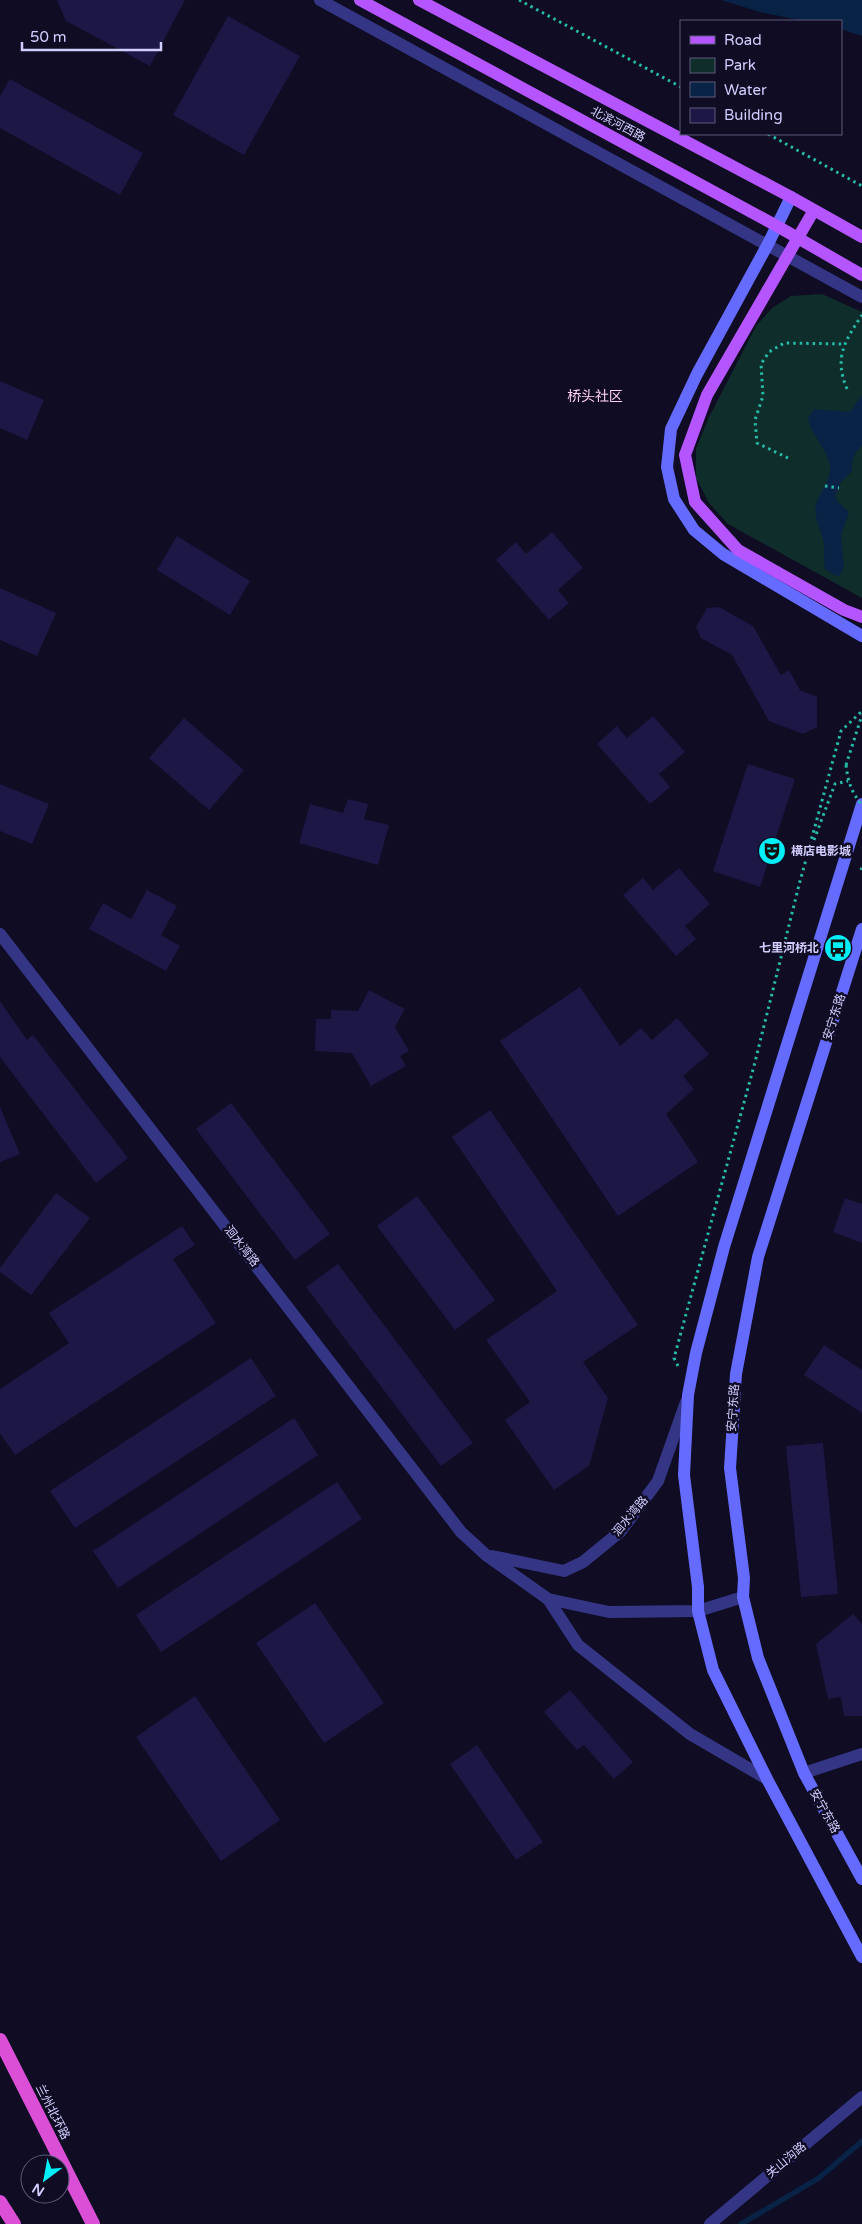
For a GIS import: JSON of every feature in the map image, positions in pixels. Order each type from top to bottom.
[{"type":"highway","name":"兰州北环路","points":[[0,2040],[93,2224]]},
{"type":"highway","points":[[0,2202],[14,2224]]},
{"type":"main road","name":"北滨河西路","points":[[360,0],[777,226],[862,275]]},
{"type":"main road","name":"北滨河西路","points":[[419,0],[791,197],[862,237]]},
{"type":"main road","points":[[791,197],[768,244],[697,374],[671,429],[668,467],[674,498],[694,530],[723,554],[862,636]]},
{"type":"main road","points":[[814,210],[707,395],[685,455],[695,502],[738,550],[844,610],[862,617]]},
{"type":"main road","points":[[862,804],[724,1247],[696,1353],[688,1395],[684,1475],[698,1588],[698,1611],[713,1670],[767,1779],[862,1957]]},
{"type":"main road","name":"安宁东路","points":[[862,929],[758,1257],[736,1374],[730,1468],[744,1578],[743,1596],[758,1658],[804,1774],[862,1879]]},
{"type":"street","points":[[320,0],[862,297]]},
{"type":"street","name":"洄水湾路","points":[[0,934],[462,1532],[486,1555],[548,1599],[578,1645],[690,1734],[767,1779]]},
{"type":"street","name":"洄水湾路","points":[[486,1555],[564,1571],[583,1562],[621,1531],[658,1481],[688,1395]]},
{"type":"street","name":"洄水湾路","points":[[548,1599],[609,1612],[698,1611],[743,1596]]},
{"type":"street","points":[[804,1774],[862,1754]]},
{"type":"street","name":"关山沟路","points":[[710,2224],[862,2097]]},
{"type":"path","points":[[519,0],[680,86]]},
{"type":"path","points":[[770,135],[862,186]]},
{"type":"path","points":[[847,389],[841,374],[841,353],[862,315]]},
{"type":"path","points":[[788,458],[757,443],[754,420],[763,396],[761,364],[769,352],[784,343],[845,344]]},
{"type":"path","points":[[824,486],[839,488]]},
{"type":"path","points":[[862,713],[846,765],[848,781],[854,796],[862,804]]},
{"type":"path","points":[[678,1367],[674,1358],[752,1076],[799,885],[841,731],[862,713]]},
{"type":"path","points":[[814,840],[835,784],[848,781]]},
{"type":"green space","points":[[822,294],[862,312],[862,598],[728,524],[709,503],[696,478],[696,449],[708,419],[756,326],[772,308],[791,296]]},
{"type":"water","points":[[721,0],[862,0],[862,36],[842,29],[842,20],[799,20],[760,12]]},
{"type":"water","points":[[862,395],[862,445],[854,456],[852,471],[841,482],[835,496],[838,502],[849,512],[841,536],[844,567],[839,576],[825,569],[823,541],[815,511],[829,476],[830,466],[826,453],[812,430],[808,418],[814,409],[850,412]]},
{"type":"building","points":[[57,0],[185,0],[150,66],[66,21]]},
{"type":"building","points":[[228,16],[300,56],[244,155],[173,115]]},
{"type":"building","points":[[10,79],[143,153],[120,195],[0,128],[0,96]]},
{"type":"building","points":[[0,381],[44,400],[27,440],[0,428]]},
{"type":"building","points":[[552,532],[583,568],[558,590],[569,603],[549,620],[496,560],[516,542],[526,554]]},
{"type":"building","points":[[177,536],[250,581],[230,615],[157,570]]},
{"type":"building","points":[[0,588],[56,613],[37,656],[0,640]]},
{"type":"building","points":[[719,607],[753,626],[781,675],[789,670],[800,690],[817,697],[817,727],[803,734],[769,721],[732,655],[701,638],[696,627],[707,608]]},
{"type":"building","points":[[653,716],[685,752],[659,774],[670,787],[650,804],[597,744],[617,726],[627,738]]},
{"type":"building","points":[[184,718],[244,770],[209,810],[149,758]]},
{"type":"building","points":[[748,764],[795,779],[760,887],[713,871]]},
{"type":"building","points":[[0,784],[49,804],[32,844],[0,831]]},
{"type":"building","points":[[348,799],[368,804],[364,819],[389,825],[378,865],[299,843],[310,804],[343,813]]},
{"type":"building","points":[[679,868],[710,904],[685,926],[696,939],[676,956],[623,895],[643,878],[653,890]]},
{"type":"building","points":[[147,890],[177,906],[161,935],[180,946],[166,971],[89,929],[103,903],[131,919]]},
{"type":"building","points":[[580,987],[620,1046],[641,1028],[652,1040],[677,1018],[709,1054],[683,1076],[694,1089],[666,1114],[698,1162],[618,1216],[500,1041]]},
{"type":"building","points":[[369,990],[405,1009],[395,1027],[409,1051],[400,1056],[406,1066],[371,1086],[352,1053],[315,1051],[316,1019],[331,1019],[331,1010],[358,1011]]},
{"type":"building","points":[[0,1001],[27,1040],[33,1035],[128,1158],[96,1183],[0,1057]]},
{"type":"building","points":[[231,1103],[330,1234],[295,1260],[196,1129]]},
{"type":"building","points":[[0,1107],[20,1154],[0,1162]]},
{"type":"building","points":[[490,1110],[638,1325],[583,1362],[608,1398],[589,1466],[554,1490],[505,1420],[530,1402],[486,1340],[557,1291],[452,1137]]},
{"type":"building","points":[[56,1193],[90,1218],[31,1295],[0,1272],[0,1268]]},
{"type":"building","points":[[417,1196],[495,1300],[455,1330],[377,1226]]},
{"type":"building","points":[[845,1198],[862,1204],[862,1243],[833,1232]]},
{"type":"building","points":[[182,1226],[195,1245],[173,1259],[216,1323],[15,1455],[0,1433],[0,1389],[69,1343],[49,1313]]},
{"type":"building","points":[[338,1264],[473,1443],[441,1466],[306,1287]]},
{"type":"building","points":[[824,1345],[862,1370],[862,1413],[804,1375]]},
{"type":"building","points":[[251,1358],[276,1396],[75,1528],[50,1491]]},
{"type":"building","points":[[294,1418],[318,1455],[118,1588],[93,1551]]},
{"type":"building","points":[[823,1443],[838,1594],[801,1597],[786,1446]]},
{"type":"building","points":[[337,1482],[362,1519],[161,1652],[136,1615]]},
{"type":"building","points":[[315,1603],[384,1703],[324,1743],[256,1643]]},
{"type":"building","points":[[853,1614],[862,1624],[862,1716],[844,1716],[841,1697],[828,1699],[816,1644]]},
{"type":"building","points":[[570,1690],[633,1762],[614,1779],[584,1745],[577,1750],[544,1712]]},
{"type":"building","points":[[195,1696],[280,1820],[221,1861],[136,1737]]},
{"type":"building","points":[[477,1745],[543,1842],[516,1860],[450,1764]]},
{"type":"waterway","points":[[741,2224],[819,2178],[862,2141]]},
{"type":"place","name":"横店电影城","points":[[772,851]]},
{"type":"place","name":"七里河桥北","points":[[838,948]]},
{"type":"district","name":"桥头社区","points":[[595,396]]}]
